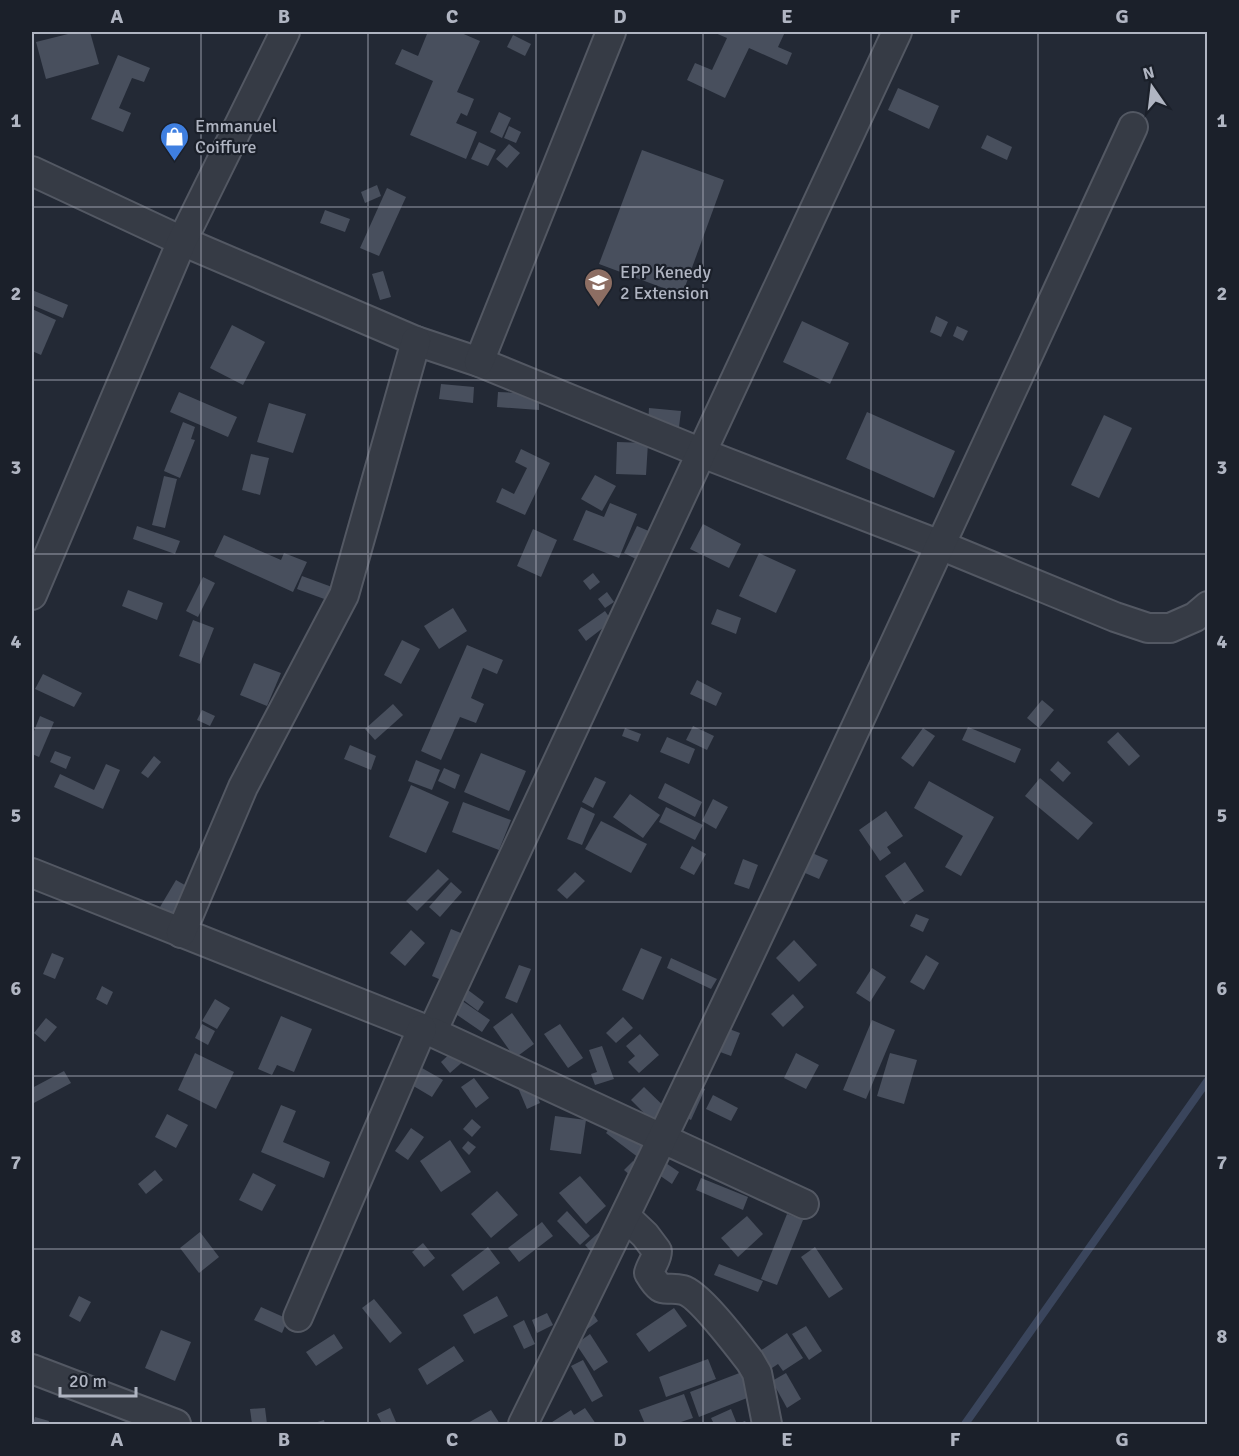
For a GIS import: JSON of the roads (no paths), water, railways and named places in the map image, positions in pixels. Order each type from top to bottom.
[{"type":"street","points":[[32,595],[182,241],[285,32]]},
{"type":"street","points":[[479,362],[611,32]]},
{"type":"street","points":[[298,1317],[427,1030],[702,453],[897,32]]},
{"type":"street","points":[[523,1425],[626,1217],[1133,127]]},
{"type":"street","points":[[32,171],[182,241],[416,341],[479,362],[1115,617],[1148,628],[1170,628],[1195,617],[1208,606]]},
{"type":"street","points":[[181,933],[243,787],[344,596],[416,341]]},
{"type":"street","points":[[32,873],[427,1030],[804,1204]]},
{"type":"street","points":[[626,1217],[645,1235],[657,1251],[657,1257],[651,1264],[649,1273],[655,1283],[664,1290],[684,1290],[697,1299],[750,1362],[757,1373],[767,1425]]},
{"type":"street","points":[[32,1369],[176,1425]]},
{"type":"waterway","points":[[965,1424],[1208,1080]]},
{"type":"place","name":"Emmanuel Coiffure","points":[[174,162]]},
{"type":"place","name":"EPP Kenedy 2 Extension","points":[[599,308]]}]
